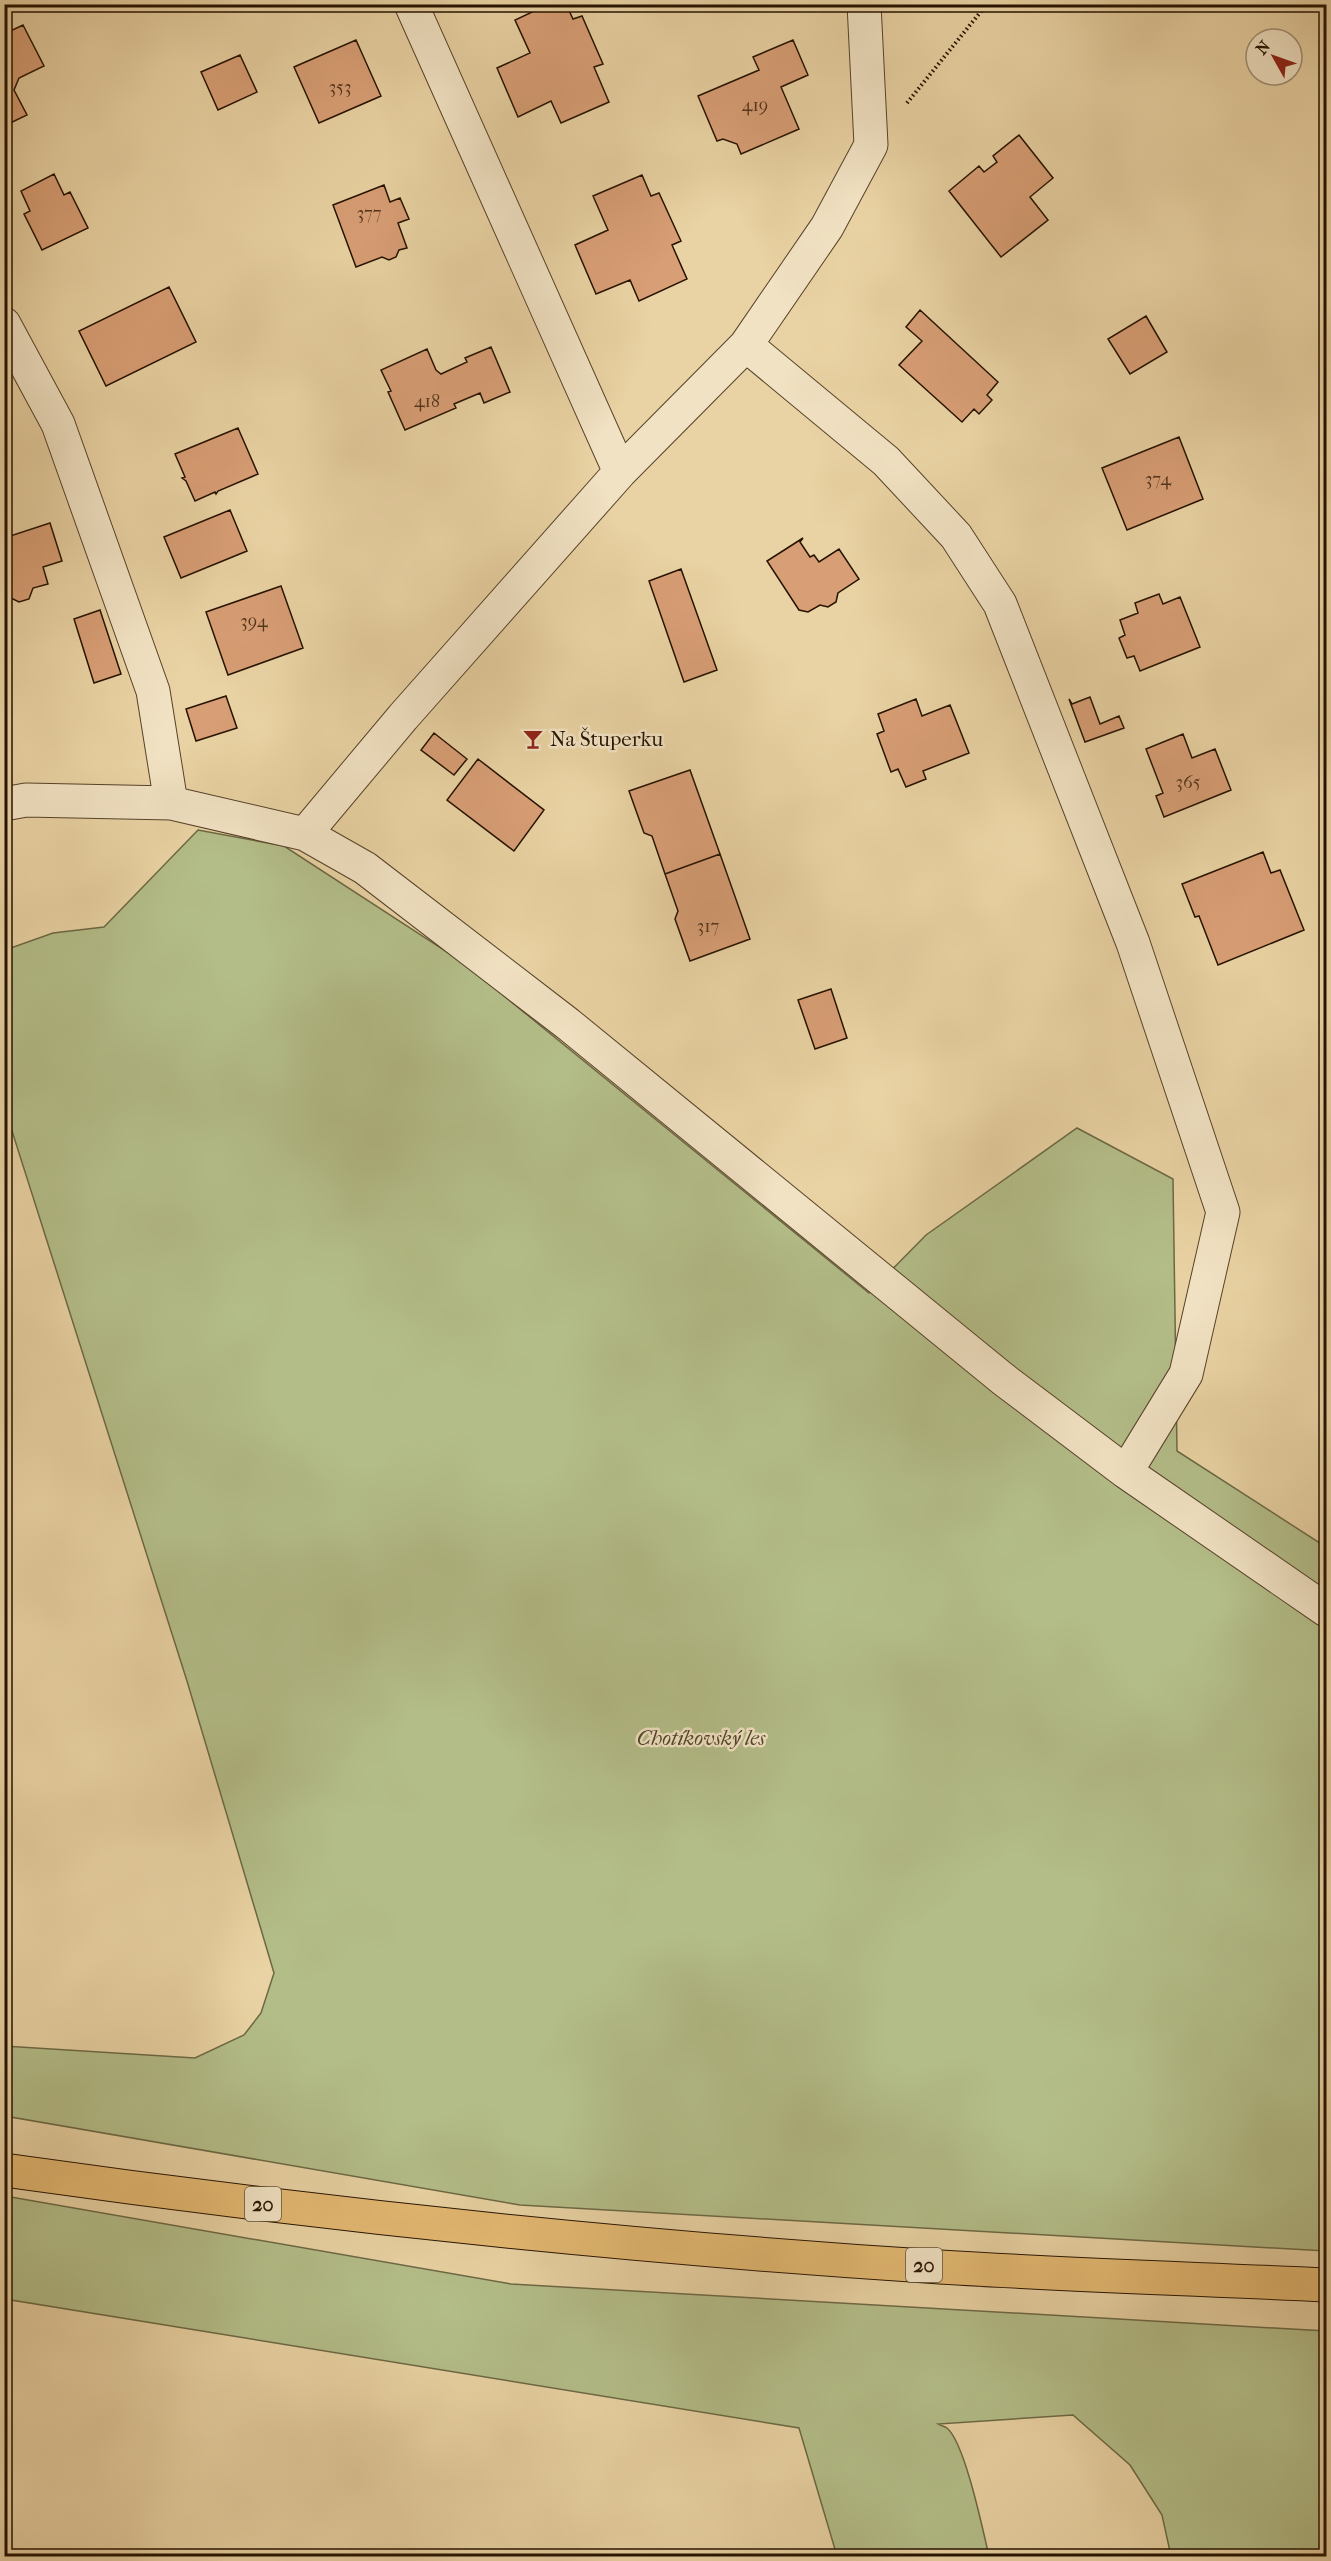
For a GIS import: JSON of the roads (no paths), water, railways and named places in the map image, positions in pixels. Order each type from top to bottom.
[{"type":"main road","name":"20","points":[[4,2170],[166,2193],[522,2233],[940,2267],[1326,2285]]},
{"type":"street","points":[[411,4],[620,472]]},
{"type":"street","points":[[305,834],[403,717],[620,472],[746,345],[827,227],[871,145],[864,4]]},
{"type":"street","points":[[4,324],[58,424],[153,691],[171,803]]},
{"type":"street","points":[[746,345],[886,460],[956,536],[1000,604],[1133,943],[1223,1212],[1186,1374],[1126,1472]]},
{"type":"street","points":[[4,804],[26,800],[171,803],[305,834],[365,868],[568,1024],[1003,1378],[1126,1472],[1326,1610]]},
{"type":"place","name":"Na Štuperku","points":[[533,739]]},
{"type":"park label","name":"Chotíkovský les","points":[[701,1738]]}]
